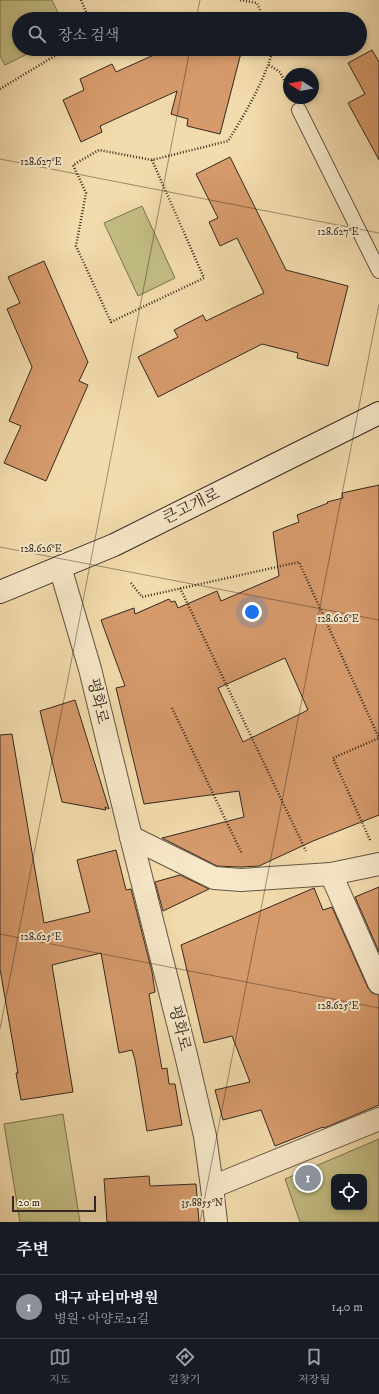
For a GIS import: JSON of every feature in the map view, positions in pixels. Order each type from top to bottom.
[{"type":"street","name":"큰고개로","points":[[0,592],[109,547],[379,413]]},
{"type":"street","name":"평화로","points":[[60,566],[90,669],[188,1062],[205,1136],[216,1222]]},
{"type":"street","points":[[131,837],[214,878],[241,880],[324,874],[376,854]]},
{"type":"street","points":[[324,874],[379,983]]},
{"type":"street","points":[[212,1187],[379,1119]]},
{"type":"lane","points":[[299,110],[379,272]]},
{"type":"path","points":[[80,0],[86,12]]},
{"type":"path","points":[[240,0],[257,3],[261,12]]},
{"type":"path","points":[[0,89],[54,56]]},
{"type":"path","points":[[152,160],[204,278],[111,322],[76,246],[86,193],[73,165],[99,150],[152,160],[228,141],[269,65],[272,56]]},
{"type":"path","points":[[269,65],[280,72],[283,78]]},
{"type":"path","points":[[131,583],[142,597],[299,562],[379,738],[333,758],[376,854]]},
{"type":"path","points":[[180,588],[324,874]]},
{"type":"path","points":[[172,708],[254,879]]},
{"type":"shaded area","points":[[0,0],[52,0],[58,12],[12,12],[12,56],[23,56],[5,65],[0,56]]},
{"type":"shaded area","points":[[142,206],[175,278],[138,296],[104,223]]},
{"type":"shaded area","points":[[63,1114],[80,1222],[20,1222],[4,1124]]},
{"type":"shaded area","points":[[379,1139],[379,1222],[300,1222],[285,1179]]},
{"type":"building","points":[[372,50],[379,62],[379,160],[348,103],[365,94],[348,63],[361,56],[367,56],[367,53]]},
{"type":"building","points":[[152,56],[240,56],[220,134],[187,126],[188,119],[171,114],[177,91],[100,126],[102,132],[81,142],[63,100],[84,90],[80,79],[112,64],[116,72]]},
{"type":"building","points":[[230,157],[286,270],[348,286],[328,366],[297,358],[298,353],[262,344],[158,397],[138,357],[178,337],[174,330],[203,315],[206,321],[264,293],[237,238],[220,246],[209,222],[218,218],[196,174]]},
{"type":"building","points":[[44,261],[88,362],[79,381],[88,385],[46,481],[4,463],[21,426],[9,421],[32,367],[7,309],[20,303],[8,277]]},
{"type":"building","points":[[379,485],[379,815],[313,841],[259,866],[217,866],[162,838],[244,817],[239,791],[144,804],[116,688],[125,686],[101,620],[134,608],[135,614],[169,599],[171,602],[175,601],[178,608],[217,591],[221,601],[279,576],[273,532],[299,522],[297,515],[328,503],[327,502],[343,498],[342,493]],"holes":[[[285,658],[308,710],[243,742],[218,688]]]},
{"type":"building","points":[[75,700],[109,809],[105,807],[106,810],[62,802],[40,711]]},
{"type":"building","points":[[12,734],[44,923],[90,912],[77,860],[116,850],[126,890],[131,889],[152,972],[155,992],[149,994],[162,1069],[167,1068],[169,1084],[175,1084],[182,1125],[147,1131],[132,1050],[119,1053],[101,953],[52,965],[73,1092],[21,1100],[16,1073],[18,1073],[0,969],[0,735]]},
{"type":"building","points":[[180,875],[209,889],[163,911],[155,882]]},
{"type":"building","points":[[379,887],[379,952],[355,897]]},
{"type":"building","points":[[314,888],[323,910],[332,907],[368,988],[372,993],[379,995],[379,1105],[324,1128],[323,1127],[275,1146],[261,1110],[223,1120],[215,1090],[250,1082],[232,1036],[204,1043],[181,945]]},
{"type":"building","points":[[149,1176],[150,1186],[196,1184],[199,1222],[107,1222],[104,1179]]},
{"type":"place","name":"대구 파티마병원","points":[[308,1178]]}]
